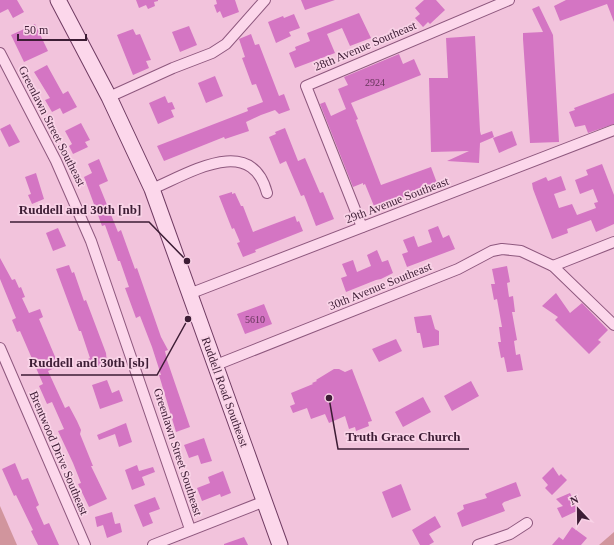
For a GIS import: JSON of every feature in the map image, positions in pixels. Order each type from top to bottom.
[{"type":"main road","name":"Ruddell Road Southeast","points":[[58,0],[109,97],[152,189],[280,545]]},
{"type":"street","points":[[109,97],[173,68],[212,53],[226,44],[265,0]]},
{"type":"street","name":"28th Avenue Southeast","points":[[362,227],[306,86],[509,0]]},
{"type":"street","name":"Greenlawn Street Southeast","points":[[0,53],[56,161],[91,241],[190,529]]},
{"type":"street","name":"29th Avenue Southeast","points":[[189,294],[614,130]]},
{"type":"street","points":[[152,189],[214,163],[234,161],[244,163],[259,174],[267,193]]},
{"type":"street","points":[[553,266],[614,242]]},
{"type":"street","name":"30th Avenue Southeast","points":[[216,365],[458,269],[492,251],[502,249],[521,251],[553,266],[614,325]]},
{"type":"street","name":"Brentwood Drive Southeast","points":[[0,348],[85,545]]},
{"type":"street","points":[[153,545],[190,529],[265,501]]},
{"type":"street","points":[[478,545],[510,534],[527,523]]},
{"type":"shaded area","points":[[0,506],[17,545],[0,545]]},
{"type":"shaded area","points":[[614,532],[614,545],[599,545]]},
{"type":"building","points":[[0,0],[17,0],[24,12],[13,18],[8,9],[0,13]]},
{"type":"building","points":[[136,0],[158,1],[154,2],[155,6],[148,9],[146,5],[139,8]]},
{"type":"building","points":[[216,0],[235,0],[239,12],[223,18],[220,11],[217,13],[214,5],[217,4]]},
{"type":"building","points":[[301,0],[335,0],[305,10]]},
{"type":"building","points":[[424,0],[436,0],[445,10],[430,24],[428,22],[423,27],[415,18],[420,14],[415,8]]},
{"type":"building","points":[[566,0],[614,0],[614,22],[607,4],[560,21],[554,6]]},
{"type":"building","points":[[539,6],[553,35],[559,142],[530,143],[523,33],[543,32],[532,9]]},
{"type":"building","points":[[359,13],[371,38],[350,46],[342,28],[327,34],[335,53],[295,68],[289,53],[296,50],[295,47],[310,41],[307,33]]},
{"type":"building","points":[[294,14],[300,28],[289,32],[291,36],[276,43],[268,22],[283,16],[284,18]]},
{"type":"building","points":[[35,24],[48,51],[24,62],[11,35]]},
{"type":"building","points":[[189,26],[197,45],[180,52],[172,32]]},
{"type":"building","points":[[133,29],[136,35],[140,34],[151,60],[146,61],[149,68],[133,75],[117,35]]},
{"type":"building","points":[[251,34],[255,45],[259,44],[279,96],[284,94],[290,110],[279,114],[275,110],[261,115],[246,122],[249,131],[225,139],[224,137],[164,161],[157,146],[248,111],[247,108],[263,102],[256,84],[252,85],[242,58],[245,57],[239,39]]},
{"type":"building","points":[[475,36],[480,131],[481,135],[492,131],[494,137],[480,143],[479,163],[447,161],[469,151],[431,152],[429,78],[448,78],[446,38]]},
{"type":"building","points":[[399,54],[403,64],[414,59],[421,75],[351,103],[358,119],[356,120],[381,185],[431,167],[437,183],[399,199],[374,206],[365,184],[363,185],[363,183],[353,187],[320,104],[325,102],[331,116],[346,109],[338,89],[348,85],[344,77]]},
{"type":"building","points":[[47,65],[63,94],[68,91],[77,107],[63,114],[60,108],[52,112],[45,100],[50,98],[34,72]]},
{"type":"building","points":[[215,76],[223,96],[206,103],[198,83]]},
{"type":"building","points":[[614,93],[614,124],[588,133],[585,125],[575,127],[569,112],[575,110],[574,108]]},
{"type":"building","points":[[165,96],[168,103],[172,102],[175,109],[171,110],[174,117],[158,124],[149,103]]},
{"type":"building","points":[[81,123],[90,140],[85,142],[88,147],[73,154],[69,146],[72,144],[65,131]]},
{"type":"building","points":[[10,124],[20,142],[9,147],[0,129]]},
{"type":"building","points":[[285,128],[298,161],[305,158],[320,193],[323,192],[334,219],[316,226],[304,195],[301,196],[286,161],[280,164],[269,137],[276,134],[275,132]]},
{"type":"building","points":[[512,131],[517,145],[499,153],[493,138]]},
{"type":"building","points":[[99,159],[108,181],[99,185],[118,232],[121,230],[135,269],[137,268],[161,337],[168,350],[165,351],[167,360],[190,427],[176,432],[152,347],[140,316],[136,318],[125,288],[129,287],[120,261],[118,261],[105,225],[102,226],[84,177],[92,173],[88,164]]},
{"type":"building","points":[[602,164],[614,195],[614,224],[596,232],[591,220],[567,229],[568,233],[552,239],[532,183],[546,177],[548,181],[561,176],[566,190],[554,194],[559,208],[572,204],[577,215],[596,208],[594,203],[598,202],[593,189],[580,194],[575,180],[588,175],[586,170]]},
{"type":"building","points":[[36,173],[44,199],[32,204],[28,195],[31,194],[25,177]]},
{"type":"building","points":[[232,192],[232,194],[235,193],[241,206],[243,206],[253,232],[295,216],[303,231],[255,250],[256,252],[243,257],[237,243],[240,242],[234,228],[232,229],[219,196]]},
{"type":"building","points":[[438,226],[443,238],[449,235],[455,249],[407,267],[402,254],[408,252],[403,240],[414,236],[418,247],[432,242],[428,230]]},
{"type":"building","points":[[58,228],[66,246],[53,251],[46,233]]},
{"type":"building","points":[[377,250],[382,262],[388,260],[393,273],[346,292],[341,278],[347,276],[342,264],[353,260],[357,272],[371,266],[367,255]]},
{"type":"building","points":[[0,258],[12,280],[15,279],[19,288],[21,287],[25,297],[22,298],[29,313],[40,309],[43,317],[39,319],[59,366],[48,371],[65,408],[69,406],[77,421],[81,430],[80,434],[93,466],[91,466],[107,499],[89,507],[78,484],[81,483],[73,463],[58,431],[64,429],[52,402],[47,404],[39,386],[43,384],[20,331],[17,332],[12,320],[16,318],[0,279]]},
{"type":"building","points":[[69,265],[72,273],[74,272],[84,301],[86,300],[106,353],[107,364],[95,368],[91,368],[88,359],[90,358],[81,331],[79,331],[56,269]]},
{"type":"building","points":[[507,266],[510,282],[507,283],[509,297],[513,296],[515,312],[512,312],[517,340],[514,341],[516,355],[520,354],[523,370],[507,372],[504,357],[501,358],[498,342],[501,342],[499,327],[502,327],[497,299],[494,300],[491,284],[495,284],[492,269]]},
{"type":"building","points":[[556,293],[570,313],[582,303],[608,330],[598,340],[601,342],[589,354],[555,320],[558,317],[542,306]]},
{"type":"building","points":[[264,304],[272,324],[245,334],[237,314]]},
{"type":"building","points":[[431,315],[435,329],[439,331],[439,345],[423,348],[420,333],[417,333],[414,317]]},
{"type":"building","points":[[396,339],[402,351],[379,362],[372,349]]},
{"type":"building","points":[[334,369],[339,369],[345,372],[352,369],[372,421],[368,422],[369,426],[356,431],[355,427],[349,429],[345,416],[329,423],[325,414],[311,419],[307,408],[293,413],[290,406],[295,404],[291,393],[313,384],[312,383],[317,381],[316,380]]},
{"type":"building","points":[[107,380],[112,393],[119,390],[123,401],[100,409],[92,385]]},
{"type":"building","points":[[471,381],[479,396],[452,411],[444,396]]},
{"type":"building","points":[[423,397],[431,412],[403,427],[395,412]]},
{"type":"building","points":[[126,423],[132,442],[119,447],[115,434],[99,440],[97,435]]},
{"type":"building","points":[[204,438],[212,461],[201,464],[198,455],[189,458],[184,445]]},
{"type":"building","points":[[15,463],[22,480],[28,478],[39,505],[36,507],[44,525],[49,523],[59,545],[38,545],[31,531],[33,530],[16,495],[14,496],[2,469]]},
{"type":"building","points":[[137,465],[139,471],[153,467],[155,472],[142,477],[145,485],[132,490],[125,470]]},
{"type":"building","points":[[553,467],[559,476],[561,474],[567,480],[552,495],[545,488],[548,485],[542,478]]},
{"type":"building","points":[[223,471],[231,493],[221,497],[220,494],[202,501],[197,488],[210,483],[208,477]]},
{"type":"building","points":[[516,482],[521,496],[504,502],[502,504],[505,511],[462,527],[457,513],[464,509],[463,505],[487,498],[485,494]]},
{"type":"building","points":[[401,484],[411,510],[392,518],[382,492]]},
{"type":"building","points":[[570,493],[579,510],[562,518],[557,508],[563,506],[556,499]]},
{"type":"building","points":[[155,497],[160,509],[149,513],[153,523],[143,527],[134,505]]},
{"type":"building","points":[[112,512],[115,524],[120,523],[122,532],[107,538],[103,525],[97,527],[95,517]]},
{"type":"building","points":[[435,516],[441,527],[429,534],[434,542],[429,545],[420,545],[412,530]]},
{"type":"building","points":[[572,527],[587,538],[581,545],[552,545],[559,537],[563,540]]},
{"type":"building","points":[[244,537],[248,545],[224,545],[224,544]]},
{"type":"place","name":"Ruddell and 30th [nb]","points":[[187,261]]},
{"type":"place","name":"Ruddell and 30th [sb]","points":[[188,319]]},
{"type":"place","name":"Truth Grace Church","points":[[329,398]]}]
